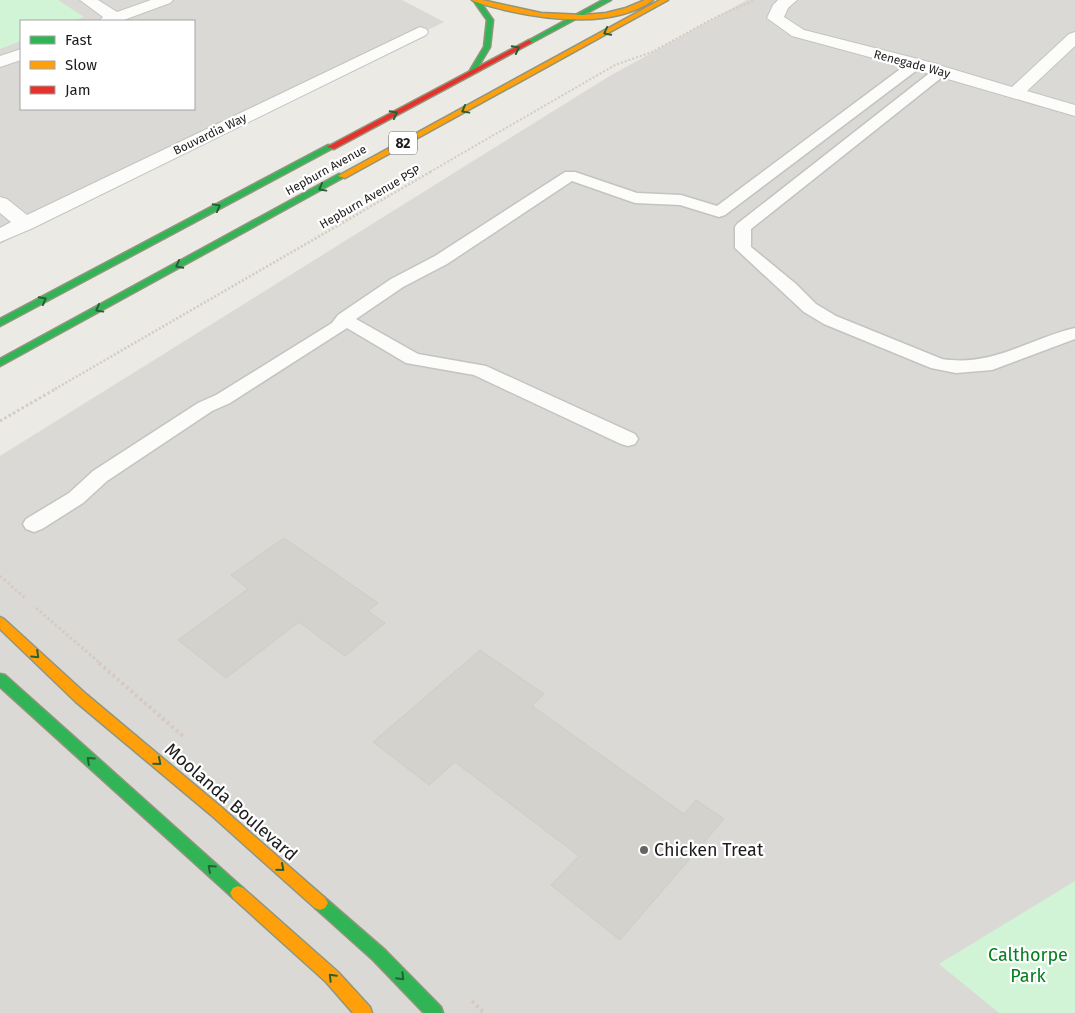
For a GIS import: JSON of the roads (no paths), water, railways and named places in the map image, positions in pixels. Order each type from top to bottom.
[{"type":"main road","points":[[476,0],[532,14],[574,18],[615,14],[630,10],[650,0]]},
{"type":"main road","points":[[472,72],[487,47],[490,20],[476,0]]},
{"type":"main road","name":"Hepburn Avenue","points":[[0,323],[608,0]]},
{"type":"main road","name":"Hepburn Avenue","points":[[0,363],[665,0]]},
{"type":"main road","points":[[554,2],[574,18],[588,42]]},
{"type":"main road","points":[[0,368],[21,352]]},
{"type":"main road","name":"Moolanda Boulevard","points":[[0,622],[81,698],[216,811],[379,955],[435,1013]]},
{"type":"main road","points":[[0,679],[332,976],[364,1013]]},
{"type":"street","points":[[88,0],[111,20],[165,0]]},
{"type":"street","name":"Renegade Way","points":[[789,0],[781,5],[775,18],[798,33],[941,71],[1075,111]]},
{"type":"street","name":"Bouvardia Way","points":[[0,236],[420,32]]},
{"type":"street","points":[[1015,93],[1075,37]]},
{"type":"street","points":[[0,62],[20,54]]},
{"type":"street","points":[[0,203],[26,224]]},
{"type":"lane","points":[[34,524],[76,498],[100,476],[205,407],[223,399],[340,327],[344,319],[397,283],[441,260],[570,175],[635,198],[681,200],[718,212],[916,64]]},
{"type":"lane","points":[[941,71],[743,227],[743,248],[790,288],[810,308],[830,320],[938,364],[956,367],[992,364],[1075,333]]},
{"type":"lane","points":[[344,319],[413,359],[479,370],[628,439]]},
{"type":"place","name":"Chicken Treat","points":[[644,850]]},
{"type":"park label","name":"Calthorpe Park","points":[[1028,965]]}]
